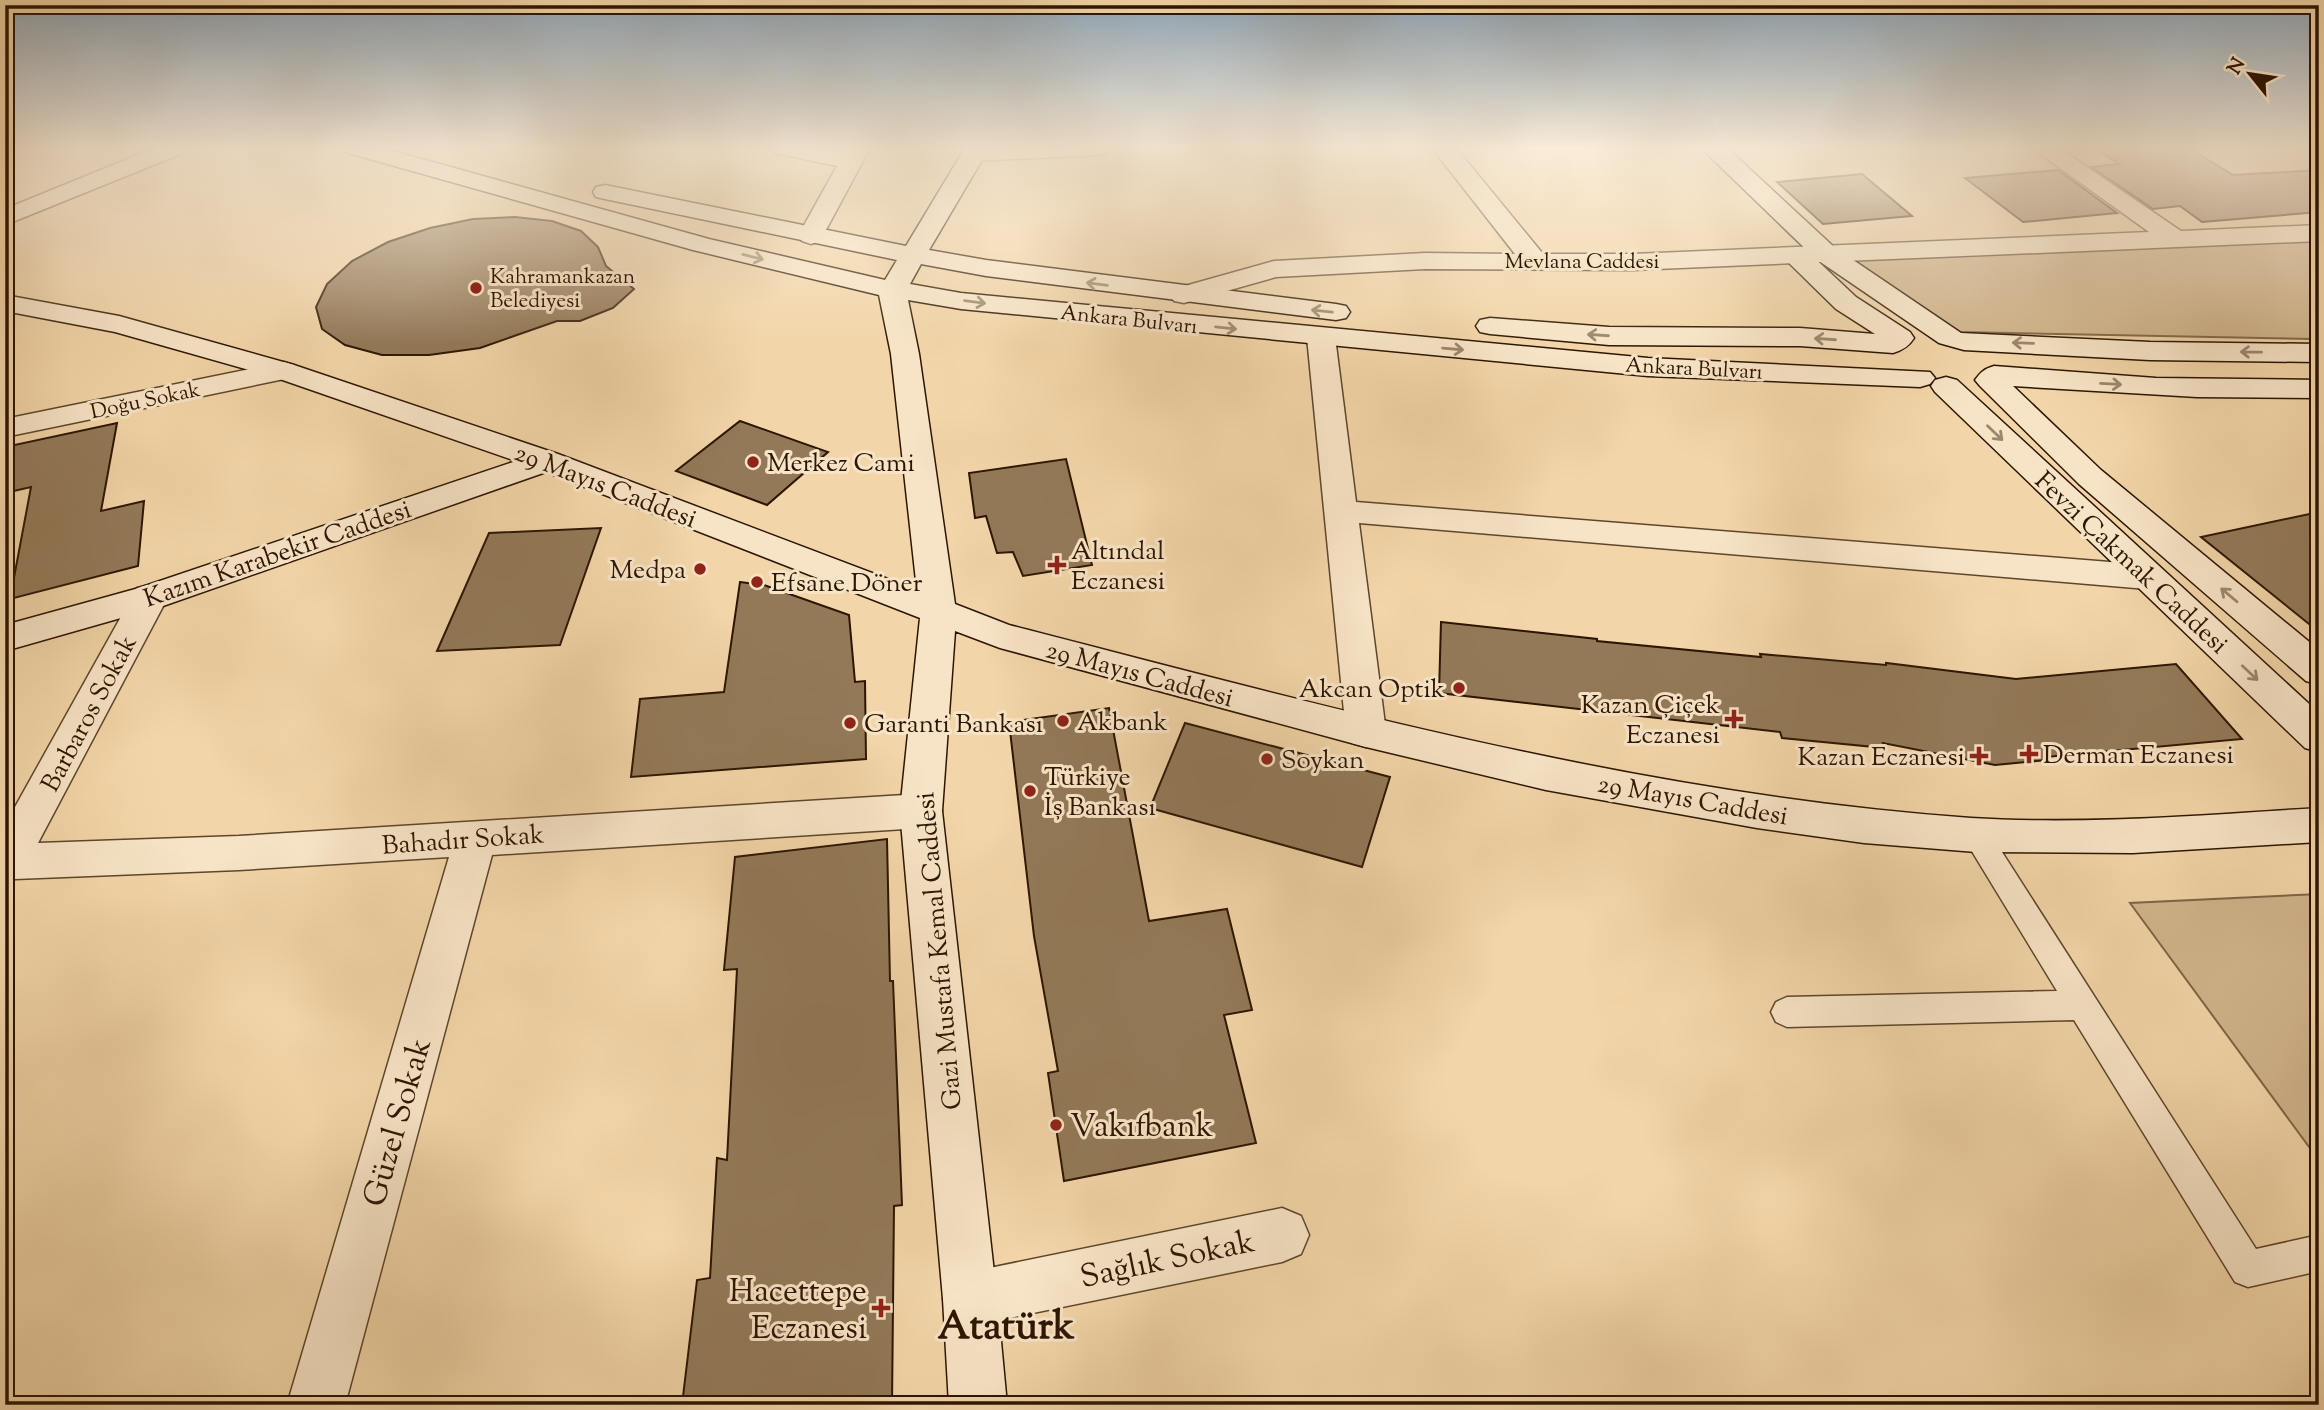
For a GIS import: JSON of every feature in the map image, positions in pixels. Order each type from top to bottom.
[{"type":"street","name":"Ankara Bulvarı","points":[[591,214],[702,245],[902,273],[1184,295],[1381,317],[1609,336],[1800,337],[1896,341],[1921,333],[1956,339]]},
{"type":"street","name":"Ankara Bulvarı","points":[[708,214],[811,236],[902,273],[1016,307],[1648,367],[1933,382],[1972,387],[1992,378]]},
{"type":"street","points":[[811,236],[823,214]]},
{"type":"street","points":[[902,273],[937,214]]},
{"type":"street","points":[[1497,214],[1535,261]]},
{"type":"street","points":[[1758,214],[1794,254],[1846,303],[1896,341]]},
{"type":"street","points":[[1777,214],[1825,253],[1956,339],[2150,351],[2319,353]]},
{"type":"street","points":[[2139,214],[2175,239]]},
{"type":"street","name":"Mevlana Caddesi","points":[[1184,295],[1274,269],[1425,261],[1633,262],[2319,233]]},
{"type":"street","name":"Gazi Mustafa Kemal Caddesi","points":[[902,273],[905,354],[938,614],[921,811],[970,1299],[978,1405]]},
{"type":"street","name":"29 Mayıs Caddesi","points":[[6,304],[120,324],[284,371],[547,461],[938,614],[1069,655],[1366,732],[1546,774],[1757,811],[1864,826],[1976,835],[2133,836],[2319,825]]},
{"type":"street","points":[[1321,337],[1366,732]]},
{"type":"street","name":"Fevzi Çakmak Caddesi","points":[[1956,339],[1986,355],[1995,368],[1992,378],[2090,477],[2319,671]]},
{"type":"street","name":"Fevzi Çakmak Caddesi","points":[[1896,341],[1891,350],[1900,365],[1933,382],[2319,737]]},
{"type":"street","name":"Doğu Sokak","points":[[5,428],[284,371]]},
{"type":"street","points":[[1992,378],[2243,390],[2319,389]]},
{"type":"street","name":"Kazım Karabekir Caddesi","points":[[5,638],[150,597],[547,461]]},
{"type":"street","points":[[1341,511],[2147,577]]},
{"type":"street","name":"Barbaros Sokak","points":[[6,863],[150,597]]},
{"type":"street","name":"Bahadır Sokak","points":[[6,863],[253,852],[921,811]]},
{"type":"street","name":"Güzel Sokak","points":[[316,1405],[475,839]]},
{"type":"street","name":"Sağlık Sokak","points":[[970,1299],[1282,1235]]},
{"type":"lane","points":[[1976,835],[2248,1269],[2319,1253]]},
{"type":"lane","points":[[1787,1012],[2083,1005]]},
{"type":"shaded area","points":[[2319,239],[2319,338],[2313,339],[1959,332],[1847,259]]},
{"type":"shaded area","points":[[2319,894],[2319,1150],[2312,1151],[2130,903]]},
{"type":"building","points":[[1812,214],[1909,214],[1912,216],[1823,224]]},
{"type":"building","points":[[2012,214],[2109,214],[2023,222]]},
{"type":"building","points":[[2191,214],[2298,214],[2202,222]]},
{"type":"building","name":"Kahramankazan Belediyesi","points":[[515,217],[552,221],[581,231],[598,247],[606,266],[634,289],[613,308],[580,321],[557,321],[480,348],[429,355],[382,355],[345,345],[322,329],[316,307],[327,284],[352,261],[388,242],[430,228],[473,219]]},
{"type":"building","name":"Merkez Cami","points":[[740,421],[828,452],[767,505],[676,471]]},
{"type":"building","points":[[117,423],[101,511],[144,501],[138,566],[10,599],[31,487],[5,493],[5,447]]},
{"type":"building","points":[[1066,459],[1092,565],[1023,576],[1013,552],[997,553],[986,516],[975,518],[969,473]]},
{"type":"building","points":[[2319,512],[2319,632],[2201,537]]},
{"type":"building","points":[[601,528],[560,645],[437,651],[489,533]]},
{"type":"building","points":[[740,582],[764,585],[849,615],[855,682],[865,681],[866,759],[631,777],[640,699],[724,692]]},
{"type":"building","points":[[1441,622],[1597,641],[1761,657],[1760,654],[1886,663],[2016,679],[2176,664],[2242,739],[2045,757],[2047,760],[1995,765],[1883,743],[1885,748],[1782,738],[1780,732],[1439,693]]},
{"type":"building","points":[[1109,708],[1149,921],[1227,909],[1252,1010],[1224,1015],[1256,1143],[1064,1181],[1048,1073],[1058,1071],[1034,936],[1009,722]]},
{"type":"building","points":[[1185,723],[1390,777],[1362,867],[1150,808]]},
{"type":"building","points":[[887,839],[890,981],[893,981],[902,1205],[894,1206],[892,1405],[682,1405],[697,1280],[710,1278],[717,1158],[727,1160],[737,969],[724,970],[735,857]]},
{"type":"place","name":"Kahramankazan Belediyesi","points":[[476,288]]},
{"type":"place","name":"Merkez Cami","points":[[753,462]]},
{"type":"place","name":"Altındal Eczanesi","points":[[1057,565]]},
{"type":"place","name":"Medpa","points":[[700,569]]},
{"type":"place","name":"Efsane Döner","points":[[757,582]]},
{"type":"place","name":"Akcan Optik","points":[[1459,688]]},
{"type":"place","name":"Kazan Çiçek Eczanesi","points":[[1734,719]]},
{"type":"place","name":"Akbank","points":[[1063,721]]},
{"type":"place","name":"Garanti Bankası","points":[[850,723]]},
{"type":"place","name":"Derman Eczanesi","points":[[2029,754]]},
{"type":"place","name":"Kazan Eczanesi","points":[[1979,756]]},
{"type":"place","name":"Soykan","points":[[1267,759]]},
{"type":"place","name":"Türkiye İş Bankası","points":[[1030,791]]},
{"type":"place","name":"Vakıfbank","points":[[1056,1125]]},
{"type":"place","name":"Hacettepe Eczanesi","points":[[881,1308]]},
{"type":"district","name":"Atatürk","points":[[1006,1324]]}]
